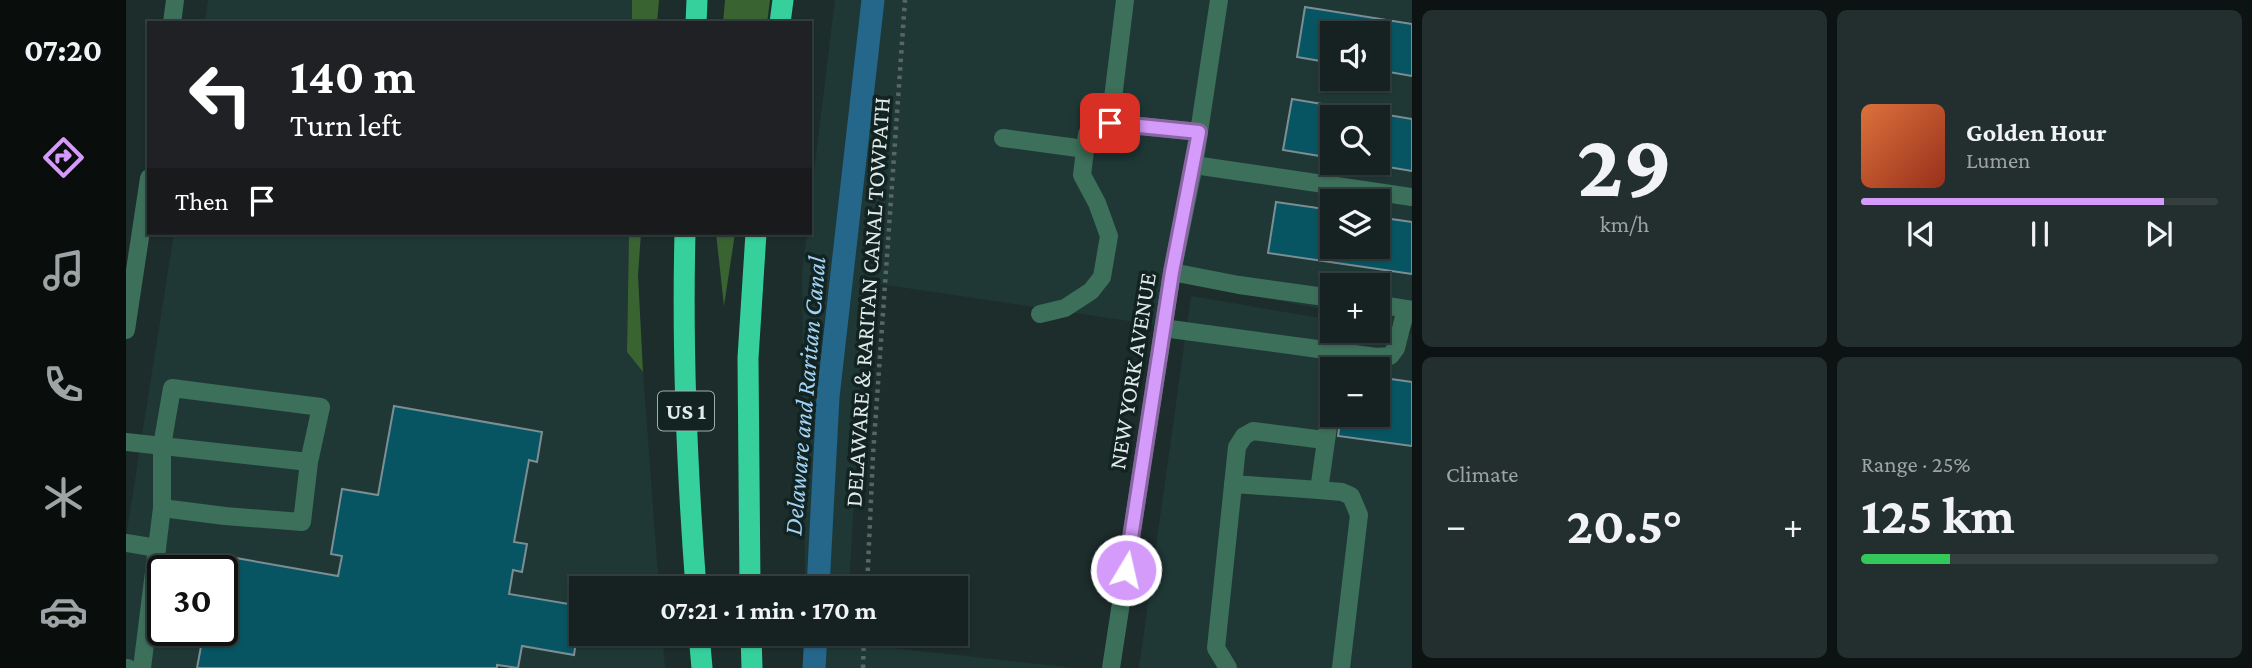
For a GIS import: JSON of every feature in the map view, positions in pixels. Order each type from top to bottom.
[{"type":"highway","points":[[696,21],[697,0]]},
{"type":"highway","points":[[780,21],[783,0]]},
{"type":"highway","name":"US 1","points":[[685,235],[685,387],[688,488],[695,576]]},
{"type":"highway","name":"US 1","points":[[750,576],[748,358],[756,235]]},
{"type":"highway","points":[[700,646],[702,668]]},
{"type":"highway","points":[[751,646],[752,668]]},
{"type":"street","points":[[172,21],[175,0]]},
{"type":"street","points":[[1110,123],[1125,0]]},
{"type":"street","name":"NEW YORK AVENUE","points":[[1111,668],[1172,272],[1195,165],[1219,0]]},
{"type":"street","points":[[1040,314],[1065,308],[1091,291],[1102,277],[1108,236],[1097,203],[1082,175],[1087,134],[1110,123],[1199,132]]},
{"type":"street","points":[[1003,138],[1085,149]]},
{"type":"street","points":[[1195,165],[1412,197]]},
{"type":"street","points":[[126,330],[147,191]]},
{"type":"street","points":[[1172,272],[1320,296]]},
{"type":"street","points":[[1377,357],[1390,356],[1396,348],[1409,309],[1390,306]]},
{"type":"street","points":[[1164,328],[1320,358]]},
{"type":"street","points":[[142,668],[162,508],[162,446],[172,388],[321,407],[309,462],[302,522],[162,508]]},
{"type":"street","points":[[1319,490],[1327,427]]},
{"type":"street","points":[[1228,668],[1216,648],[1237,447],[1244,436],[1253,430],[1324,440]]},
{"type":"street","points":[[126,442],[309,462]]},
{"type":"street","points":[[1233,484],[1342,492],[1351,496],[1359,515],[1341,668]]},
{"type":"street","points":[[126,543],[157,548]]},
{"type":"path","name":"DELAWARE & RARITAN CANAL TOWPATH","points":[[868,576],[873,455],[905,0]]},
{"type":"path","points":[[863,668],[864,646]]},
{"type":"shaded area","points":[[208,0],[632,0],[632,21],[205,21]]},
{"type":"shaded area","points":[[835,0],[1412,0],[1412,327],[1390,323],[1390,273],[1320,273],[1320,309],[1176,281],[1169,327],[866,282],[850,576],[805,576],[802,272],[807,235],[812,235],[812,187]]},
{"type":"shaded area","points":[[174,235],[629,235],[627,352],[643,372],[658,576],[569,576],[569,646],[663,646],[665,668],[126,668],[126,537]]},
{"type":"shaded area","points":[[1191,296],[1320,318],[1320,343],[1390,343],[1390,330],[1412,334],[1412,668],[1139,668]]},
{"type":"shaded area","points":[[805,646],[873,646],[1075,668],[805,668]]},
{"type":"green space","points":[[632,0],[659,0],[657,21],[632,21]]},
{"type":"green space","points":[[725,0],[770,0],[767,21],[723,21]]},
{"type":"green space","points":[[629,235],[641,235],[638,275],[643,372],[627,352]]},
{"type":"green space","points":[[716,235],[735,235],[724,306]]},
{"type":"building","points":[[1305,7],[1412,24],[1412,76],[1390,72],[1390,21],[1320,21],[1320,61],[1297,57]]},
{"type":"building","points":[[1292,99],[1328,105],[1320,105],[1320,156],[1283,150]]},
{"type":"building","points":[[1390,115],[1412,119],[1412,171],[1390,167]]},
{"type":"building","points":[[1276,202],[1320,208],[1320,259],[1390,259],[1390,219],[1412,222],[1412,274],[1268,253]]},
{"type":"building","points":[[1390,379],[1412,382],[1412,446],[1338,436],[1339,427],[1390,427]]},
{"type":"building","points":[[394,406],[542,432],[537,462],[529,460],[514,542],[527,544],[522,572],[513,570],[509,594],[569,604],[569,646],[575,646],[574,655],[522,646],[518,668],[497,665],[497,668],[197,668],[201,646],[238,646],[238,558],[338,576],[342,556],[331,554],[342,489],[378,495]]},
{"type":"waterway","name":"Delaware and Raritan Canal","points":[[819,576],[828,397],[873,0]]},
{"type":"waterway","name":"Delaware and Raritan Canal","points":[[814,668],[815,646]]},
{"type":"route","points":[[1110,123],[1199,132],[1195,165],[1172,272],[1126,570]]}]
